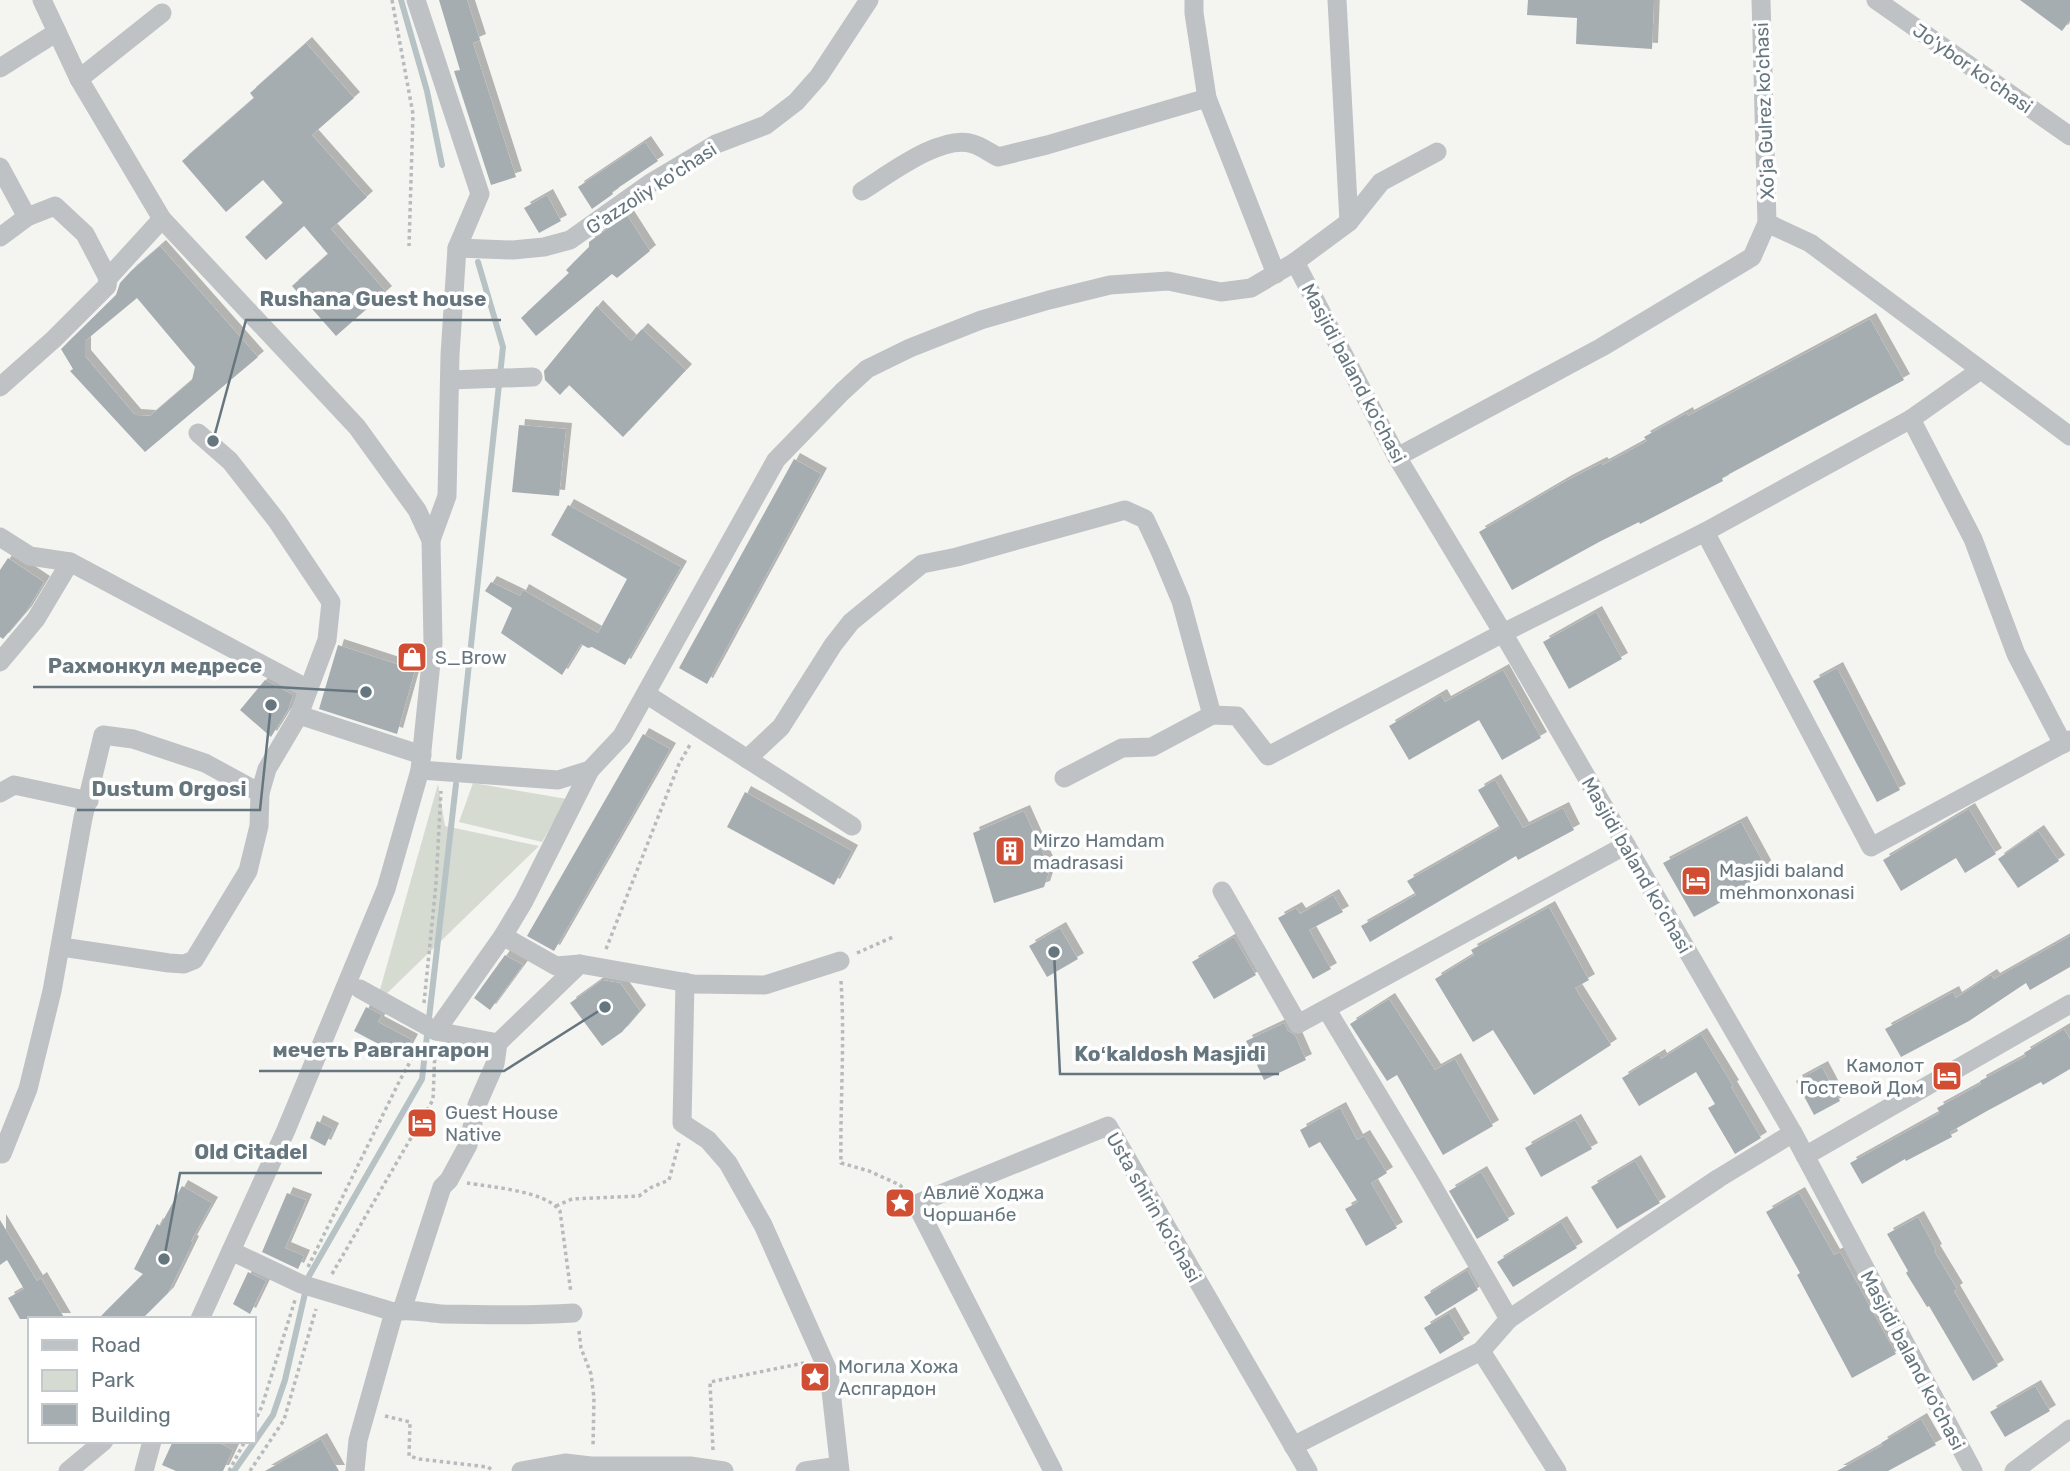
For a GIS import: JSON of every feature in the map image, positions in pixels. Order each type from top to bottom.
[{"type":"street","points":[[42,0],[79,79],[162,219],[357,427],[417,510],[431,540]]},
{"type":"street","points":[[201,1317],[286,1130],[386,889],[426,766],[433,643],[431,540],[447,496],[457,248],[480,194],[416,0]]},
{"type":"street","name":"G'azzoliy ko'chasi","points":[[457,248],[513,250],[544,247],[570,240],[649,184],[716,144],[766,125],[796,102],[819,76],[869,0]]},
{"type":"street","points":[[1194,0],[1207,98],[1276,274]]},
{"type":"street","points":[[1338,0],[1349,222]]},
{"type":"street","name":"Xo'ja Gulrez ko'chasi","points":[[1761,0],[1767,223]]},
{"type":"street","name":"Jo'ybor ko'chasi","points":[[1876,0],[2070,136]]},
{"type":"street","points":[[79,79],[162,13]]},
{"type":"street","points":[[0,68],[57,32]]},
{"type":"street","points":[[862,191],[929,150],[952,144],[971,143],[998,157],[1207,98]]},
{"type":"street","name":"Masjidi baland ko'chasi","points":[[590,770],[622,736],[776,460],[867,369],[909,348],[981,320],[1110,285],[1168,281],[1221,292],[1251,288],[1295,262],[1349,222],[1381,182],[1437,152]]},
{"type":"street","points":[[0,167],[27,217]]},
{"type":"street","points":[[0,237],[27,217],[55,206],[85,234],[108,278],[107,286],[0,387]]},
{"type":"street","points":[[108,278],[162,219]]},
{"type":"street","points":[[1397,457],[1602,347],[1752,257],[1767,223],[1810,243],[2070,436]]},
{"type":"street","name":"Masjidi baland ko'chasi","points":[[1295,262],[1397,457],[1503,633],[1793,1133],[1973,1471]]},
{"type":"street","points":[[1064,778],[1122,748],[1152,747],[1212,715],[1237,716],[1268,757],[1503,633],[1704,532],[1911,419],[1979,370]]},
{"type":"street","points":[[450,380],[533,377]]},
{"type":"street","points":[[1704,532],[1871,847],[2067,742],[2016,653],[1973,539],[1911,419]]},
{"type":"street","points":[[62,947],[169,963],[184,964],[194,960],[248,871],[259,826],[260,793],[267,769],[299,715],[327,640],[331,602],[278,521],[230,461],[198,433]]},
{"type":"street","points":[[747,759],[781,727],[832,645],[852,622],[922,564],[957,557],[1125,510],[1145,519],[1160,551],[1181,601],[1212,715]]},
{"type":"street","points":[[0,537],[30,556],[70,562],[308,689]]},
{"type":"street","points":[[0,662],[36,619],[70,562]]},
{"type":"street","points":[[646,694],[852,826]]},
{"type":"street","points":[[299,715],[426,766],[558,780],[590,770]]},
{"type":"street","points":[[2,1154],[28,1089],[62,947],[83,818],[103,735],[133,739],[205,763],[260,793]]},
{"type":"street","points":[[429,1027],[503,936],[524,901],[590,770]]},
{"type":"street","points":[[0,793],[14,785],[89,801]]},
{"type":"street","points":[[1222,891],[1298,1024],[1626,845]]},
{"type":"street","points":[[503,936],[556,966],[589,966],[685,982],[765,985],[840,961]]},
{"type":"street","points":[[355,1471],[358,1440],[398,1311],[442,1187],[449,1180],[468,1145],[477,1105],[495,1064],[498,1043],[589,966]]},
{"type":"street","points":[[685,982],[682,1124],[708,1140],[728,1163],[763,1226],[829,1373],[840,1469],[805,1471]]},
{"type":"street","points":[[360,989],[429,1027],[498,1043]]},
{"type":"street","points":[[1805,1156],[2070,1004]]},
{"type":"street","points":[[1327,1010],[1509,1319]]},
{"type":"street","name":"Usta shirin ko'chasi","points":[[916,1204],[1108,1126],[1308,1471]]},
{"type":"street","points":[[1293,1446],[1481,1351],[1509,1319],[1718,1178],[1793,1133]]},
{"type":"street","points":[[916,1204],[1053,1471]]},
{"type":"street","points":[[231,1251],[310,1287],[398,1311],[527,1316],[573,1313]]},
{"type":"street","points":[[1481,1351],[1557,1471]]},
{"type":"street","points":[[2014,1471],[2070,1429]]},
{"type":"street","points":[[68,1471],[102,1443]]},
{"type":"street","points":[[144,1471],[151,1443]]},
{"type":"street","points":[[521,1471],[565,1463],[591,1466],[690,1466],[719,1470]]},
{"type":"path","points":[[392,0],[413,114],[410,246]]},
{"type":"path","points":[[589,966],[679,764],[699,728]]},
{"type":"path","points":[[426,766],[442,780],[429,1027],[433,1100]]},
{"type":"path","points":[[893,937],[840,961],[844,1040],[841,1163],[869,1171],[900,1185],[916,1204]]},
{"type":"path","points":[[256,1419],[310,1287],[316,1247],[429,1027]]},
{"type":"path","points":[[556,1206],[572,1199],[639,1196],[669,1180],[682,1124]]},
{"type":"path","points":[[719,1470],[710,1382],[823,1359]]},
{"type":"path","points":[[366,1412],[410,1422],[410,1456],[488,1467],[493,1471]]},
{"type":"path","points":[[229,1471],[244,1443]]},
{"type":"green space","points":[[473,783],[567,799],[542,842],[459,822]]},
{"type":"green space","points":[[438,784],[445,826],[539,846],[376,1004]]},
{"type":"building","points":[[439,0],[467,0],[480,40],[473,43],[516,177],[491,185],[454,71],[460,70]]},
{"type":"building","points":[[1528,0],[1654,0],[1652,49],[1576,44],[1577,18],[1527,15]]},
{"type":"building","points":[[2020,0],[2070,0],[2070,20],[2062,31]]},
{"type":"building","points":[[306,43],[354,98],[312,135],[367,197],[331,229],[386,292],[336,336],[292,286],[328,254],[304,226],[266,260],[245,237],[283,203],[263,180],[226,212],[182,161],[254,98],[250,93]]},
{"type":"building","points":[[645,142],[658,161],[592,209],[578,187]]},
{"type":"building","points":[[547,195],[561,221],[539,233],[524,208]]},
{"type":"building","points":[[627,215],[650,251],[617,278],[612,274],[536,336],[521,318],[569,273],[566,270],[589,247],[589,242]]},
{"type":"building","points":[[160,246],[258,357],[145,452],[70,371],[73,369],[61,349],[116,295],[120,283]],"holes":[[[137,298],[195,367],[192,380],[150,416],[135,415],[85,356],[85,341]]]},
{"type":"building","points":[[597,306],[631,341],[642,329],[686,370],[623,437],[569,385],[560,395],[545,380],[544,371]]},
{"type":"building","points":[[1870,319],[1904,380],[1722,478],[1723,481],[1599,542],[1512,590],[1479,532],[1566,481],[1647,441],[1644,437],[1687,413],[1688,416]]},
{"type":"building","points":[[519,425],[566,429],[559,496],[512,492]]},
{"type":"building","points":[[794,459],[821,474],[707,684],[679,668]]},
{"type":"building","points":[[568,505],[681,567],[625,665],[581,644],[562,675],[501,633],[512,608],[485,591],[491,582],[520,596],[523,590],[598,633],[627,579],[551,535]]},
{"type":"building","points":[[8,558],[44,582],[26,612],[3,639],[0,637],[0,570]]},
{"type":"building","points":[[1596,612],[1622,659],[1569,689],[1543,642]]},
{"type":"building","points":[[338,645],[415,670],[397,734],[319,709]]},
{"type":"building","points":[[1837,668],[1900,790],[1877,802],[1813,681]]},
{"type":"building","points":[[1503,670],[1541,738],[1502,760],[1479,720],[1409,760],[1389,726],[1441,695],[1445,702]]},
{"type":"building","points":[[265,680],[293,695],[288,710],[271,737],[240,710]]},
{"type":"building","points":[[643,734],[670,749],[554,951],[527,936]]},
{"type":"building","points":[[1495,780],[1523,828],[1563,808],[1574,830],[1518,860],[1516,856],[1370,942],[1361,926],[1416,895],[1407,881],[1500,828],[1478,790]]},
{"type":"building","points":[[745,792],[852,851],[834,885],[727,827]]},
{"type":"building","points":[[1969,809],[1996,854],[1965,873],[1956,858],[1901,891],[1883,860]]},
{"type":"building","name":"Mirzo Hamdam madrasasi","points":[[1024,811],[1050,869],[1044,887],[994,903],[973,833]]},
{"type":"building","points":[[1741,822],[1770,875],[1694,917],[1663,863]]},
{"type":"building","points":[[2038,831],[2059,861],[2018,888],[1998,859]]},
{"type":"building","points":[[1333,895],[1343,912],[1309,930],[1331,969],[1313,979],[1278,918],[1296,908],[1300,914]]},
{"type":"building","points":[[1549,907],[1589,980],[1575,988],[1611,1045],[1534,1095],[1493,1030],[1473,1042],[1435,979],[1474,955],[1471,950]]},
{"type":"building","points":[[1060,928],[1078,959],[1047,977],[1029,946]]},
{"type":"building","points":[[2070,936],[2070,967],[2030,990],[2026,983],[1969,1021],[1901,1057],[1885,1029],[1953,992],[1956,998],[1991,975],[1994,979]]},
{"type":"building","points":[[1234,937],[1256,975],[1214,999],[1192,962]]},
{"type":"building","points":[[505,955],[523,965],[490,1010],[474,998]]},
{"type":"building","points":[[602,980],[620,983],[640,1011],[622,1032],[602,1046],[570,1003]]},
{"type":"building","points":[[1389,999],[1435,1070],[1455,1059],[1493,1126],[1443,1155],[1397,1075],[1387,1081],[1350,1024]]},
{"type":"building","points":[[366,1007],[382,1015],[378,1022],[412,1040],[403,1057],[354,1031]]},
{"type":"building","points":[[1284,1023],[1288,1031],[1295,1035],[1306,1060],[1264,1080],[1246,1041]]},
{"type":"building","points":[[2064,1029],[2070,1039],[2070,1069],[1987,1111],[1950,1132],[1952,1137],[1906,1161],[1905,1159],[1862,1184],[1850,1163],[1940,1113],[1937,1108],[1981,1084],[1980,1081],[2026,1056],[2024,1053]]},
{"type":"building","points":[[1701,1034],[1761,1138],[1735,1154],[1708,1108],[1715,1104],[1696,1072],[1639,1106],[1622,1078],[1659,1055],[1661,1059]]},
{"type":"building","points":[[1822,1067],[1840,1101],[1814,1115],[1796,1081]]},
{"type":"building","points":[[1340,1108],[1357,1140],[1364,1136],[1387,1173],[1371,1183],[1397,1228],[1366,1246],[1345,1209],[1358,1202],[1320,1142],[1309,1148],[1300,1130]]},
{"type":"building","points":[[1575,1120],[1592,1149],[1541,1177],[1525,1148]]},
{"type":"building","points":[[317,1121],[333,1129],[325,1146],[310,1138]]},
{"type":"building","points":[[1635,1161],[1660,1203],[1617,1229],[1591,1187]]},
{"type":"building","points":[[1481,1172],[1509,1220],[1477,1239],[1449,1191]]},
{"type":"building","points":[[182,1186],[212,1203],[191,1241],[193,1242],[168,1293],[144,1317],[100,1317],[143,1274],[134,1269],[157,1224],[160,1226]]},
{"type":"building","points":[[287,1193],[306,1200],[285,1248],[304,1256],[298,1269],[262,1252]]},
{"type":"building","points":[[1799,1193],[1834,1255],[1840,1252],[1896,1354],[1852,1378],[1797,1275],[1800,1273],[1766,1212]]},
{"type":"building","points":[[1918,1217],[1936,1250],[1934,1251],[1957,1289],[1954,1291],[1998,1366],[1973,1381],[1929,1306],[1927,1307],[1906,1273],[1908,1271],[1887,1234]]},
{"type":"building","points":[[0,1220],[37,1281],[41,1278],[64,1317],[20,1319],[8,1298],[24,1289],[7,1260],[0,1265]]},
{"type":"building","points":[[1561,1222],[1577,1248],[1513,1287],[1497,1262]]},
{"type":"building","points":[[1467,1270],[1478,1290],[1436,1316],[1424,1297]]},
{"type":"building","points":[[248,1272],[266,1281],[250,1314],[233,1304]]},
{"type":"building","points":[[1449,1313],[1464,1339],[1440,1354],[1424,1328]]},
{"type":"building","points":[[2035,1386],[2050,1411],[2005,1437],[1990,1412]]},
{"type":"building","points":[[1921,1419],[1936,1445],[1888,1471],[1837,1471],[1883,1445],[1881,1443]]},
{"type":"building","points":[[321,1439],[339,1471],[265,1471]]},
{"type":"building","points":[[172,1443],[219,1443],[233,1450],[223,1471],[176,1471],[162,1465]]},
{"type":"waterway","points":[[401,0],[427,91],[442,165]]},
{"type":"waterway","points":[[459,757],[503,347],[478,262]]},
{"type":"waterway","points":[[256,1439],[273,1415],[285,1380],[309,1276],[422,1079],[456,784]]},
{"type":"waterway","points":[[234,1471],[254,1443]]},
{"type":"place","name":"Rushana Guest house","points":[[213,441]]},
{"type":"place","name":"S_Brow","points":[[412,657]]},
{"type":"place","name":"Рахмонкул медресе","points":[[366,692]]},
{"type":"place","name":"Dustum Orgosi","points":[[271,705]]},
{"type":"place","name":"Mirzo Hamdam madrasasi","points":[[1010,851]]},
{"type":"place","name":"Masjidi baland mehmonxonasi","points":[[1696,881]]},
{"type":"place","name":"Koʻkaldosh Masjidi","points":[[1054,952]]},
{"type":"place","name":"мечеть Равгангарон","points":[[605,1007]]},
{"type":"place","name":"Камолот Гостевой Дом","points":[[1947,1076]]},
{"type":"place","name":"Guest House Native","points":[[422,1123]]},
{"type":"place","name":"Авлиё Ходжа Чоршанбе","points":[[900,1203]]},
{"type":"place","name":"Old Citadel","points":[[164,1259]]},
{"type":"place","name":"Могила Хожа Аспгардон","points":[[815,1377]]}]
